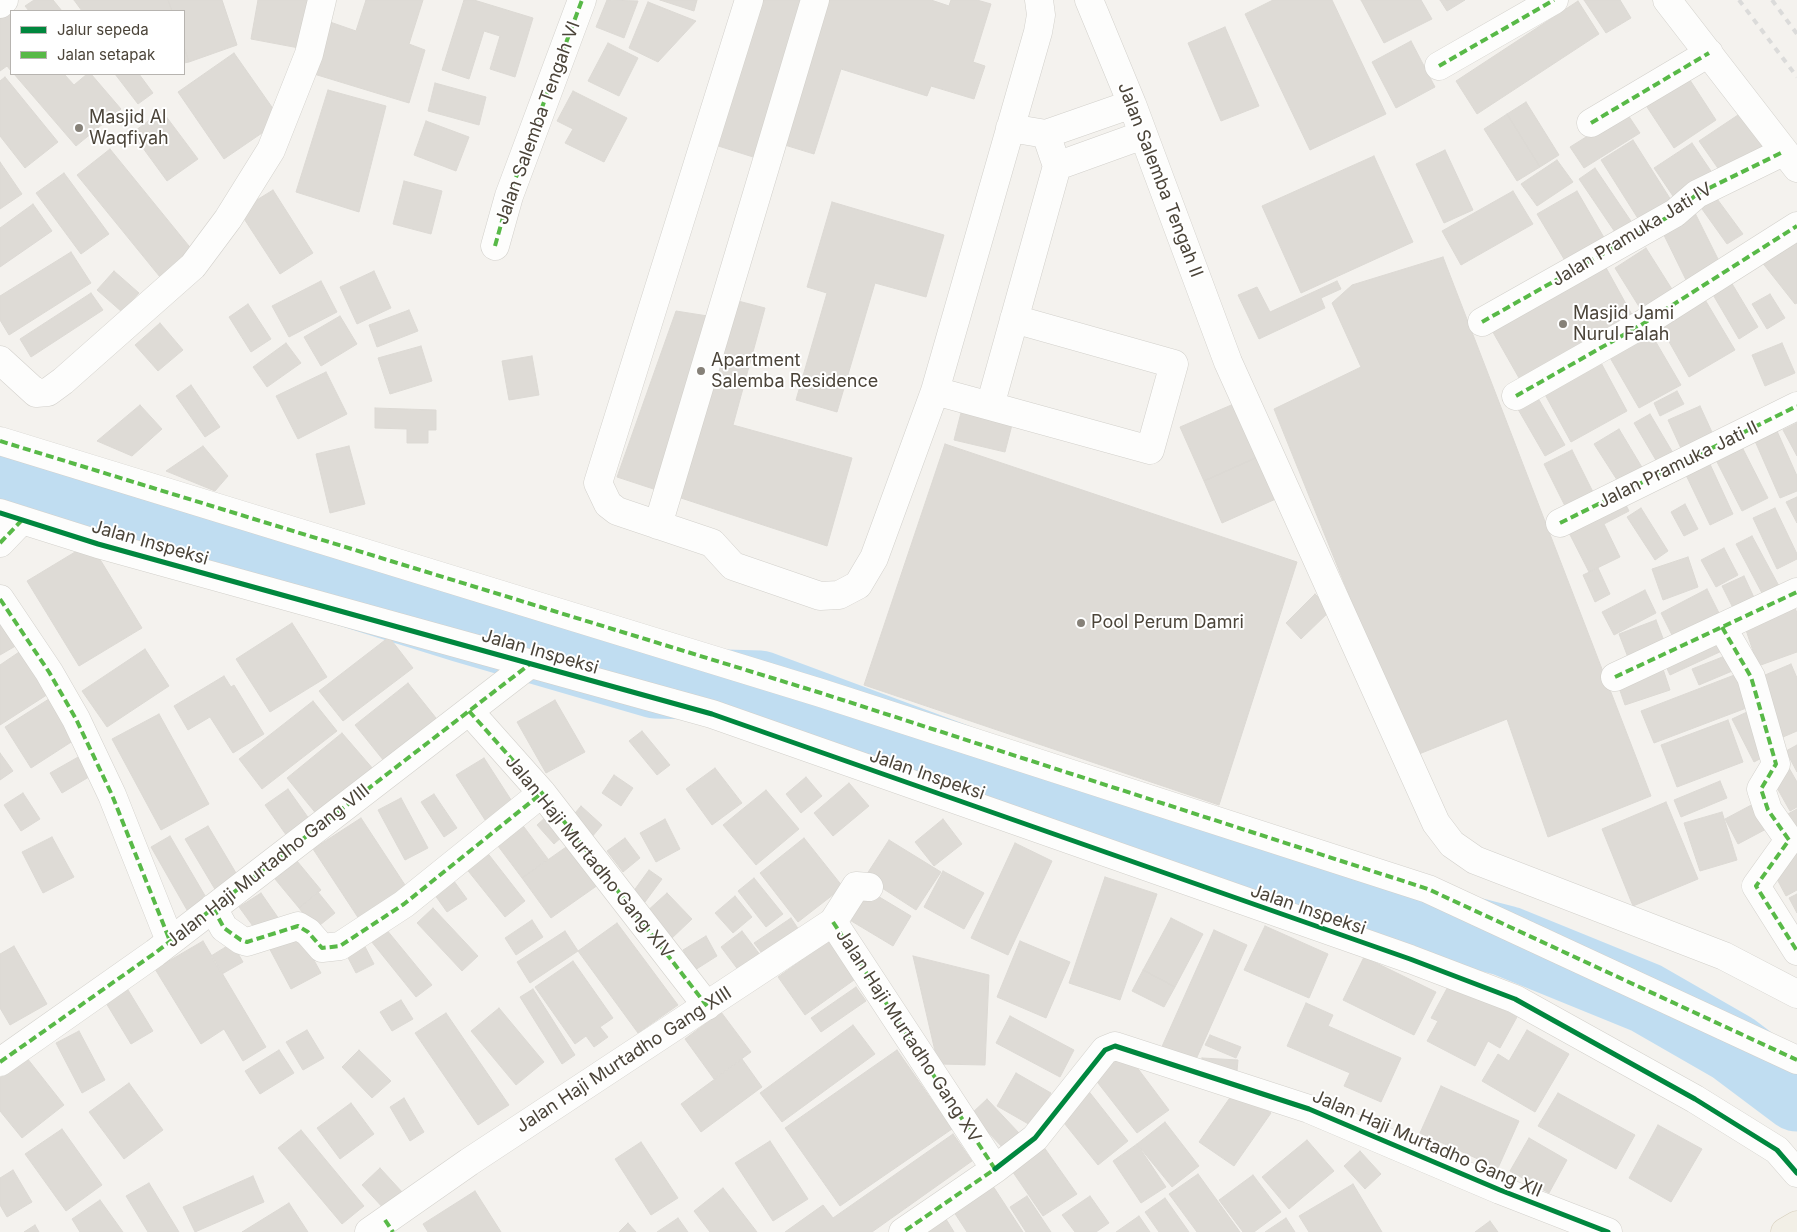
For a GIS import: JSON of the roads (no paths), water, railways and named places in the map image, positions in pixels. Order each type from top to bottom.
[{"type":"main road","points":[[1785,1232],[1797,1225]]},
{"type":"street","points":[[0,4],[4,0]]},
{"type":"street","points":[[0,360],[36,392],[48,392],[63,381],[193,266],[228,219],[271,150],[309,54],[322,0]]},
{"type":"street","name":"Jalan Salemba Tengah VI","points":[[495,246],[509,196],[582,0]]},
{"type":"street","points":[[749,0],[598,483],[608,504],[617,511],[712,543],[733,566],[820,596],[839,595],[858,585],[874,558],[935,390],[1038,32],[1041,15],[1039,0]]},
{"type":"street","points":[[658,525],[815,0]]},
{"type":"street","name":"Jalan Salemba Tengah II","points":[[1089,0],[1132,104],[1228,362],[1436,823],[1452,844],[1475,860],[1724,956],[1797,994]]},
{"type":"street","points":[[1439,66],[1554,0]]},
{"type":"street","points":[[1667,0],[1790,160]]},
{"type":"street","points":[[1591,123],[1709,53]]},
{"type":"street","points":[[1010,128],[1046,134],[1132,104]]},
{"type":"street","points":[[990,406],[1057,166],[1046,134]]},
{"type":"street","points":[[1057,166],[1143,135]]},
{"type":"street","name":"Jalan Pramuka Jati IV","points":[[1482,322],[1675,213],[1697,194],[1790,160]]},
{"type":"street","points":[[1516,396],[1641,325],[1797,226]]},
{"type":"street","points":[[935,390],[1150,450],[1174,364],[1014,320]]},
{"type":"street","name":"Jalan Pramuka Jati II","points":[[1560,523],[1797,406]]},
{"type":"street","points":[[0,441],[821,692],[1428,889],[1797,1060]]},
{"type":"street","points":[[0,543],[11,517]]},
{"type":"street","name":"Jalan Inspeksi","points":[[11,517],[98,544],[712,714],[1410,959],[1515,999],[1695,1099],[1778,1150],[1797,1173]]},
{"type":"street","points":[[1615,677],[1797,592]]},
{"type":"street","points":[[0,599],[45,665],[76,720],[112,795],[170,941]]},
{"type":"street","points":[[1722,627],[1751,677],[1776,764],[1761,789],[1768,810],[1789,840],[1756,886],[1797,951]]},
{"type":"street","name":"Jalan Haji Murtadho Gang VIII","points":[[0,1062],[170,941],[530,664]]},
{"type":"street","name":"Jalan Haji Murtadho Gang XIV","points":[[469,711],[542,793],[707,1006]]},
{"type":"street","points":[[213,908],[224,928],[247,942],[298,926],[308,932],[322,948],[340,946],[404,904],[542,793]]},
{"type":"street","name":"Jalan Haji Murtadho Gang XIII","points":[[382,1228],[833,922],[856,886],[869,887]]},
{"type":"street","name":"Jalan Haji Murtadho Gang XV","points":[[833,922],[989,1160]]},
{"type":"street","name":"Jalan Haji Murtadho Gang XII","points":[[903,1232],[989,1160],[1035,1138],[1105,1050],[1115,1046],[1309,1109],[1500,1190],[1608,1232]]},
{"type":"waterway","points":[[0,476],[210,548],[463,627],[655,683],[760,686],[1156,833],[1386,910],[1506,941],[1646,998],[1733,1048],[1797,1096]]},
{"type":"railway","points":[[1739,0],[1797,77]]},
{"type":"railway","points":[[1772,0],[1797,34]]},
{"type":"place","name":"Masjid Al Waqfiyah","points":[[79,128]]},
{"type":"place","name":"Masjid Jami Nurul Falah","points":[[1563,324]]},
{"type":"place","name":"Apartment Salemba Residence","points":[[701,371]]},
{"type":"place","name":"Pool Perum Damri","points":[[1081,623]]}]
